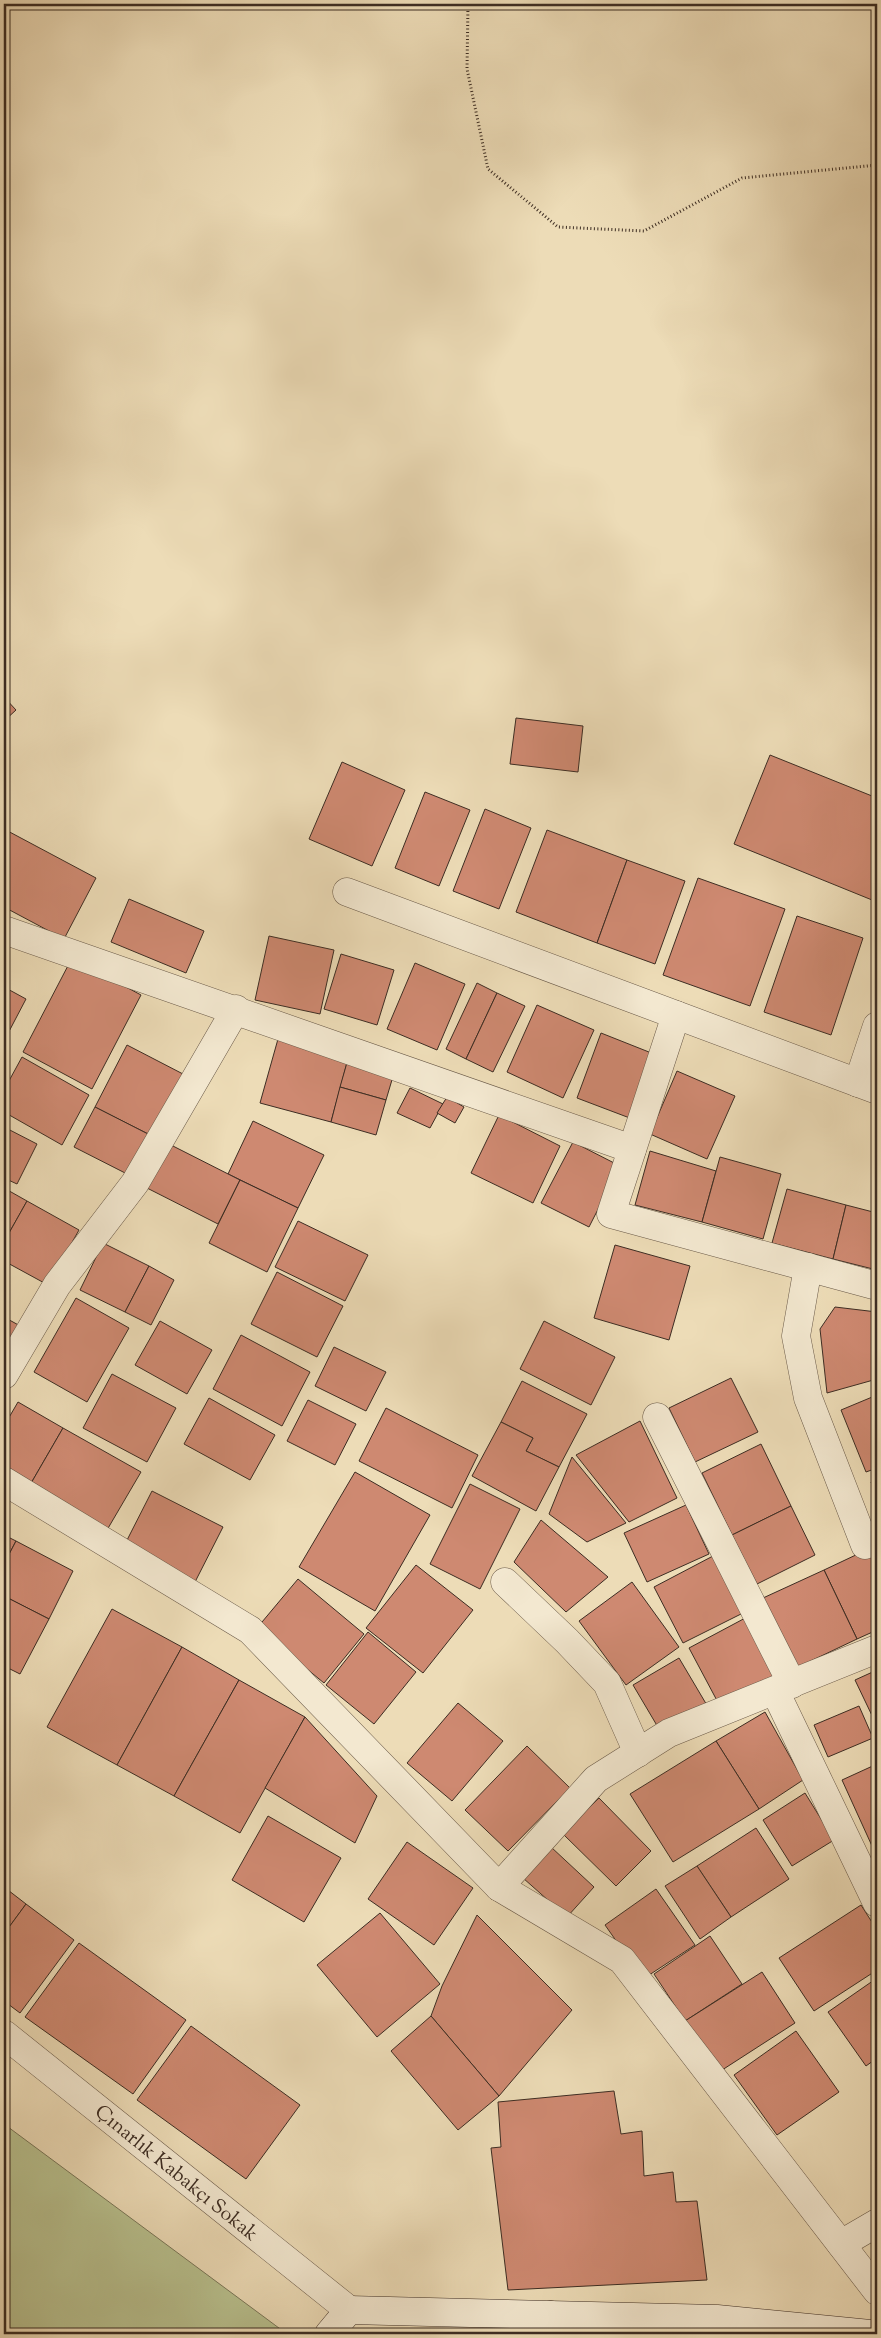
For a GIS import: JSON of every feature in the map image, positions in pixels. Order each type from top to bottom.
[{"type":"street","points":[[347,892],[868,1087],[877,1026]]},
{"type":"street","points":[[4,930],[236,1009],[632,1149]]},
{"type":"street","points":[[4,1375],[57,1285],[135,1183],[236,1009]]},
{"type":"street","points":[[676,1015],[611,1214],[877,1286]]},
{"type":"street","points":[[808,1267],[796,1336],[808,1398],[865,1545]]},
{"type":"street","points":[[657,1417],[784,1687],[877,1903]]},
{"type":"street","points":[[4,1481],[250,1630],[499,1887],[622,1960],[877,2291]]},
{"type":"street","points":[[505,1582],[567,1641],[607,1683],[638,1753]]},
{"type":"street","points":[[499,1887],[596,1779],[669,1733],[877,1649]]},
{"type":"street","name":"Çınarlık Kabakçı Sokak","points":[[4,2034],[349,2310]]},
{"type":"street","points":[[841,2244],[877,2222]]},
{"type":"street","points":[[329,2334],[349,2310],[558,2325],[717,2320],[870,2334]]},
{"type":"path","points":[[468,4],[467,69],[488,169],[558,227],[644,231],[742,178],[877,166]]},
{"type":"green space","points":[[4,2124],[287,2334],[4,2334]]},
{"type":"building","points":[[4,697],[16,710],[4,721]]},
{"type":"building","points":[[516,718],[583,726],[578,772],[510,764]]},
{"type":"building","points":[[770,755],[877,798],[877,902],[734,844]]},
{"type":"building","points":[[342,762],[405,790],[372,866],[309,839]]},
{"type":"building","points":[[425,792],[470,810],[439,886],[395,868]]},
{"type":"building","points":[[485,809],[531,828],[499,909],[453,891]]},
{"type":"building","points":[[4,829],[96,878],[64,939],[4,907]]},
{"type":"building","points":[[547,830],[627,860],[597,943],[516,912]]},
{"type":"building","points":[[627,860],[685,881],[655,964],[597,943]]},
{"type":"building","points":[[698,878],[785,909],[750,1006],[663,975]]},
{"type":"building","points":[[129,899],[204,931],[186,973],[111,942]]},
{"type":"building","points":[[797,916],[863,938],[831,1035],[764,1012]]},
{"type":"building","points":[[269,936],[334,950],[320,1014],[255,1000]]},
{"type":"building","points":[[341,954],[394,970],[377,1025],[324,1009]]},
{"type":"building","points":[[72,958],[141,995],[92,1089],[23,1052]]},
{"type":"building","points":[[415,963],[465,984],[437,1050],[387,1029]]},
{"type":"building","points":[[477,983],[497,993],[466,1059],[446,1049]]},
{"type":"building","points":[[4,987],[26,999],[4,1041]]},
{"type":"building","points":[[497,993],[525,1006],[493,1072],[466,1059]]},
{"type":"building","points":[[537,1005],[594,1030],[563,1098],[507,1072]]},
{"type":"building","points":[[601,1033],[659,1056],[635,1120],[577,1098]]},
{"type":"building","points":[[278,1039],[348,1059],[331,1122],[260,1103]]},
{"type":"building","points":[[127,1045],[183,1074],[152,1136],[95,1107]]},
{"type":"building","points":[[22,1057],[89,1095],[62,1145],[4,1112],[4,1090]]},
{"type":"building","points":[[348,1059],[394,1073],[386,1100],[340,1087]]},
{"type":"building","points":[[677,1071],[735,1096],[707,1159],[650,1134]]},
{"type":"building","points":[[340,1087],[386,1100],[376,1135],[331,1122]]},
{"type":"building","points":[[410,1088],[443,1104],[430,1128],[397,1113]]},
{"type":"building","points":[[447,1097],[464,1107],[455,1123],[437,1113]]},
{"type":"building","points":[[95,1107],[152,1136],[131,1176],[74,1147]]},
{"type":"building","points":[[499,1115],[560,1146],[533,1203],[471,1173]]},
{"type":"building","points":[[253,1121],[324,1155],[298,1208],[228,1174]]},
{"type":"building","points":[[4,1127],[37,1144],[17,1184],[4,1178]]},
{"type":"building","points":[[573,1142],[620,1166],[589,1227],[541,1203]]},
{"type":"building","points":[[167,1143],[240,1180],[218,1224],[145,1187]]},
{"type":"building","points":[[650,1151],[716,1171],[702,1222],[635,1205]]},
{"type":"building","points":[[720,1157],[781,1174],[763,1239],[702,1222]]},
{"type":"building","points":[[240,1180],[298,1208],[267,1272],[209,1243]]},
{"type":"building","points":[[4,1188],[27,1201],[4,1242]]},
{"type":"building","points":[[787,1189],[846,1205],[833,1259],[772,1243]]},
{"type":"building","points":[[27,1201],[79,1230],[48,1285],[4,1261],[4,1242]]},
{"type":"building","points":[[846,1205],[877,1213],[877,1251],[873,1269],[833,1259]]},
{"type":"building","points":[[298,1221],[368,1255],[345,1301],[275,1267]]},
{"type":"building","points":[[103,1243],[149,1266],[125,1312],[80,1290]]},
{"type":"building","points":[[615,1245],[690,1266],[669,1340],[594,1318]]},
{"type":"building","points":[[149,1266],[174,1280],[151,1325],[125,1312]]},
{"type":"building","points":[[277,1272],[343,1306],[317,1357],[251,1324]]},
{"type":"building","points":[[76,1298],[129,1328],[87,1402],[34,1372]]},
{"type":"building","points":[[835,1307],[877,1312],[877,1379],[827,1393],[820,1329]]},
{"type":"building","points":[[4,1317],[22,1327],[4,1361]]},
{"type":"building","points":[[160,1321],[212,1350],[187,1394],[135,1365]]},
{"type":"building","points":[[544,1321],[615,1357],[591,1405],[520,1369]]},
{"type":"building","points":[[241,1335],[310,1372],[282,1426],[213,1389]]},
{"type":"building","points":[[334,1347],[386,1372],[366,1411],[315,1386]]},
{"type":"building","points":[[112,1374],[176,1408],[147,1462],[83,1428]]},
{"type":"building","points":[[731,1378],[758,1432],[695,1462],[669,1408]]},
{"type":"building","points":[[522,1381],[587,1414],[559,1467],[526,1451],[533,1438],[501,1422]]},
{"type":"building","points":[[877,1395],[877,1468],[866,1472],[841,1410]]},
{"type":"building","points":[[209,1398],[275,1435],[250,1480],[184,1444]]},
{"type":"building","points":[[308,1400],[356,1424],[335,1465],[287,1441]]},
{"type":"building","points":[[18,1402],[63,1428],[30,1485],[4,1470],[4,1426]]},
{"type":"building","points":[[386,1408],[478,1455],[452,1508],[359,1461]]},
{"type":"building","points":[[640,1421],[677,1498],[629,1522],[576,1455]]},
{"type":"building","points":[[501,1422],[533,1438],[526,1451],[559,1467],[536,1511],[472,1476]]},
{"type":"building","points":[[63,1428],[141,1472],[107,1530],[30,1485]]},
{"type":"building","points":[[761,1444],[791,1506],[732,1535],[702,1473]]},
{"type":"building","points":[[572,1457],[626,1523],[587,1542],[549,1514]]},
{"type":"building","points":[[355,1472],[430,1515],[375,1611],[299,1567]]},
{"type":"building","points":[[877,1479],[877,1497],[871,1482]]},
{"type":"building","points":[[470,1484],[520,1509],[480,1589],[430,1564]]},
{"type":"building","points":[[152,1491],[223,1527],[195,1582],[124,1546]]},
{"type":"building","points":[[686,1505],[709,1554],[647,1582],[624,1533]]},
{"type":"building","points":[[791,1506],[815,1555],[757,1584],[732,1535]]},
{"type":"building","points":[[541,1520],[608,1577],[566,1612],[514,1562]]},
{"type":"building","points":[[4,1535],[16,1541],[4,1564]]},
{"type":"building","points":[[16,1541],[73,1571],[49,1619],[4,1596],[4,1564]]},
{"type":"building","points":[[877,1545],[877,1630],[857,1639],[824,1570]]},
{"type":"building","points":[[713,1556],[743,1613],[683,1643],[654,1587]]},
{"type":"building","points":[[416,1565],[473,1610],[423,1673],[366,1628]]},
{"type":"building","points":[[824,1570],[857,1639],[796,1668],[763,1598]]},
{"type":"building","points":[[298,1579],[364,1634],[324,1683],[257,1628]]},
{"type":"building","points":[[632,1582],[679,1647],[626,1685],[579,1621]]},
{"type":"building","points":[[4,1596],[49,1619],[20,1674],[4,1666]]},
{"type":"building","points":[[112,1609],[182,1647],[117,1765],[47,1727]]},
{"type":"building","points":[[749,1616],[782,1678],[722,1710],[689,1648]]},
{"type":"building","points":[[368,1632],[416,1672],[374,1724],[326,1685]]},
{"type":"building","points":[[182,1647],[239,1680],[174,1796],[117,1765]]},
{"type":"building","points":[[679,1658],[708,1707],[662,1734],[633,1685]]},
{"type":"building","points":[[877,1670],[877,1726],[855,1680]]},
{"type":"building","points":[[239,1680],[305,1717],[240,1833],[174,1796]]},
{"type":"building","points":[[458,1703],[503,1741],[452,1801],[407,1763]]},
{"type":"building","points":[[859,1706],[873,1738],[828,1757],[814,1725]]},
{"type":"building","points":[[765,1712],[803,1780],[759,1809],[716,1741]]},
{"type":"building","points":[[305,1717],[377,1796],[355,1843],[265,1788]]},
{"type":"building","points":[[716,1741],[759,1809],[673,1862],[630,1794]]},
{"type":"building","points":[[527,1746],[570,1788],[508,1851],[465,1810]]},
{"type":"building","points":[[877,1764],[877,1857],[842,1780]]},
{"type":"building","points":[[805,1793],[834,1840],[792,1866],[763,1820]]},
{"type":"building","points":[[599,1798],[651,1851],[616,1886],[563,1834]]},
{"type":"building","points":[[268,1816],[341,1858],[304,1922],[232,1880]]},
{"type":"building","points":[[756,1828],[789,1879],[731,1917],[697,1866]]},
{"type":"building","points":[[407,1842],[473,1888],[434,1945],[368,1899]]},
{"type":"building","points":[[551,1847],[594,1887],[567,1917],[523,1878]]},
{"type":"building","points":[[697,1866],[731,1917],[700,1939],[665,1886]]},
{"type":"building","points":[[4,1887],[26,1904],[4,1934]]},
{"type":"building","points":[[656,1889],[695,1945],[643,1979],[605,1925]]},
{"type":"building","points":[[26,1904],[74,1940],[20,2013],[4,2001],[4,1934]]},
{"type":"building","points":[[861,1905],[877,1930],[877,1970],[814,2011],[779,1958]]},
{"type":"building","points":[[380,1913],[440,1984],[377,2037],[317,1965]]},
{"type":"building","points":[[477,1915],[572,2010],[499,2096],[431,2016],[442,1986]]},
{"type":"building","points":[[710,1936],[742,1984],[685,2021],[654,1974]]},
{"type":"building","points":[[79,1943],[186,2020],[133,2094],[25,2017]]},
{"type":"building","points":[[762,1972],[795,2023],[719,2072],[685,2021]]},
{"type":"building","points":[[877,1978],[877,2058],[866,2066],[828,2012]]},
{"type":"building","points":[[431,2016],[499,2096],[458,2130],[391,2051]]},
{"type":"building","points":[[191,2026],[300,2105],[246,2179],[137,2100]]},
{"type":"building","points":[[796,2031],[839,2092],[777,2135],[734,2075]]},
{"type":"building","points":[[614,2091],[621,2134],[642,2131],[644,2176],[673,2172],[676,2202],[697,2201],[707,2280],[508,2290],[491,2148],[501,2147],[498,2102]]}]
